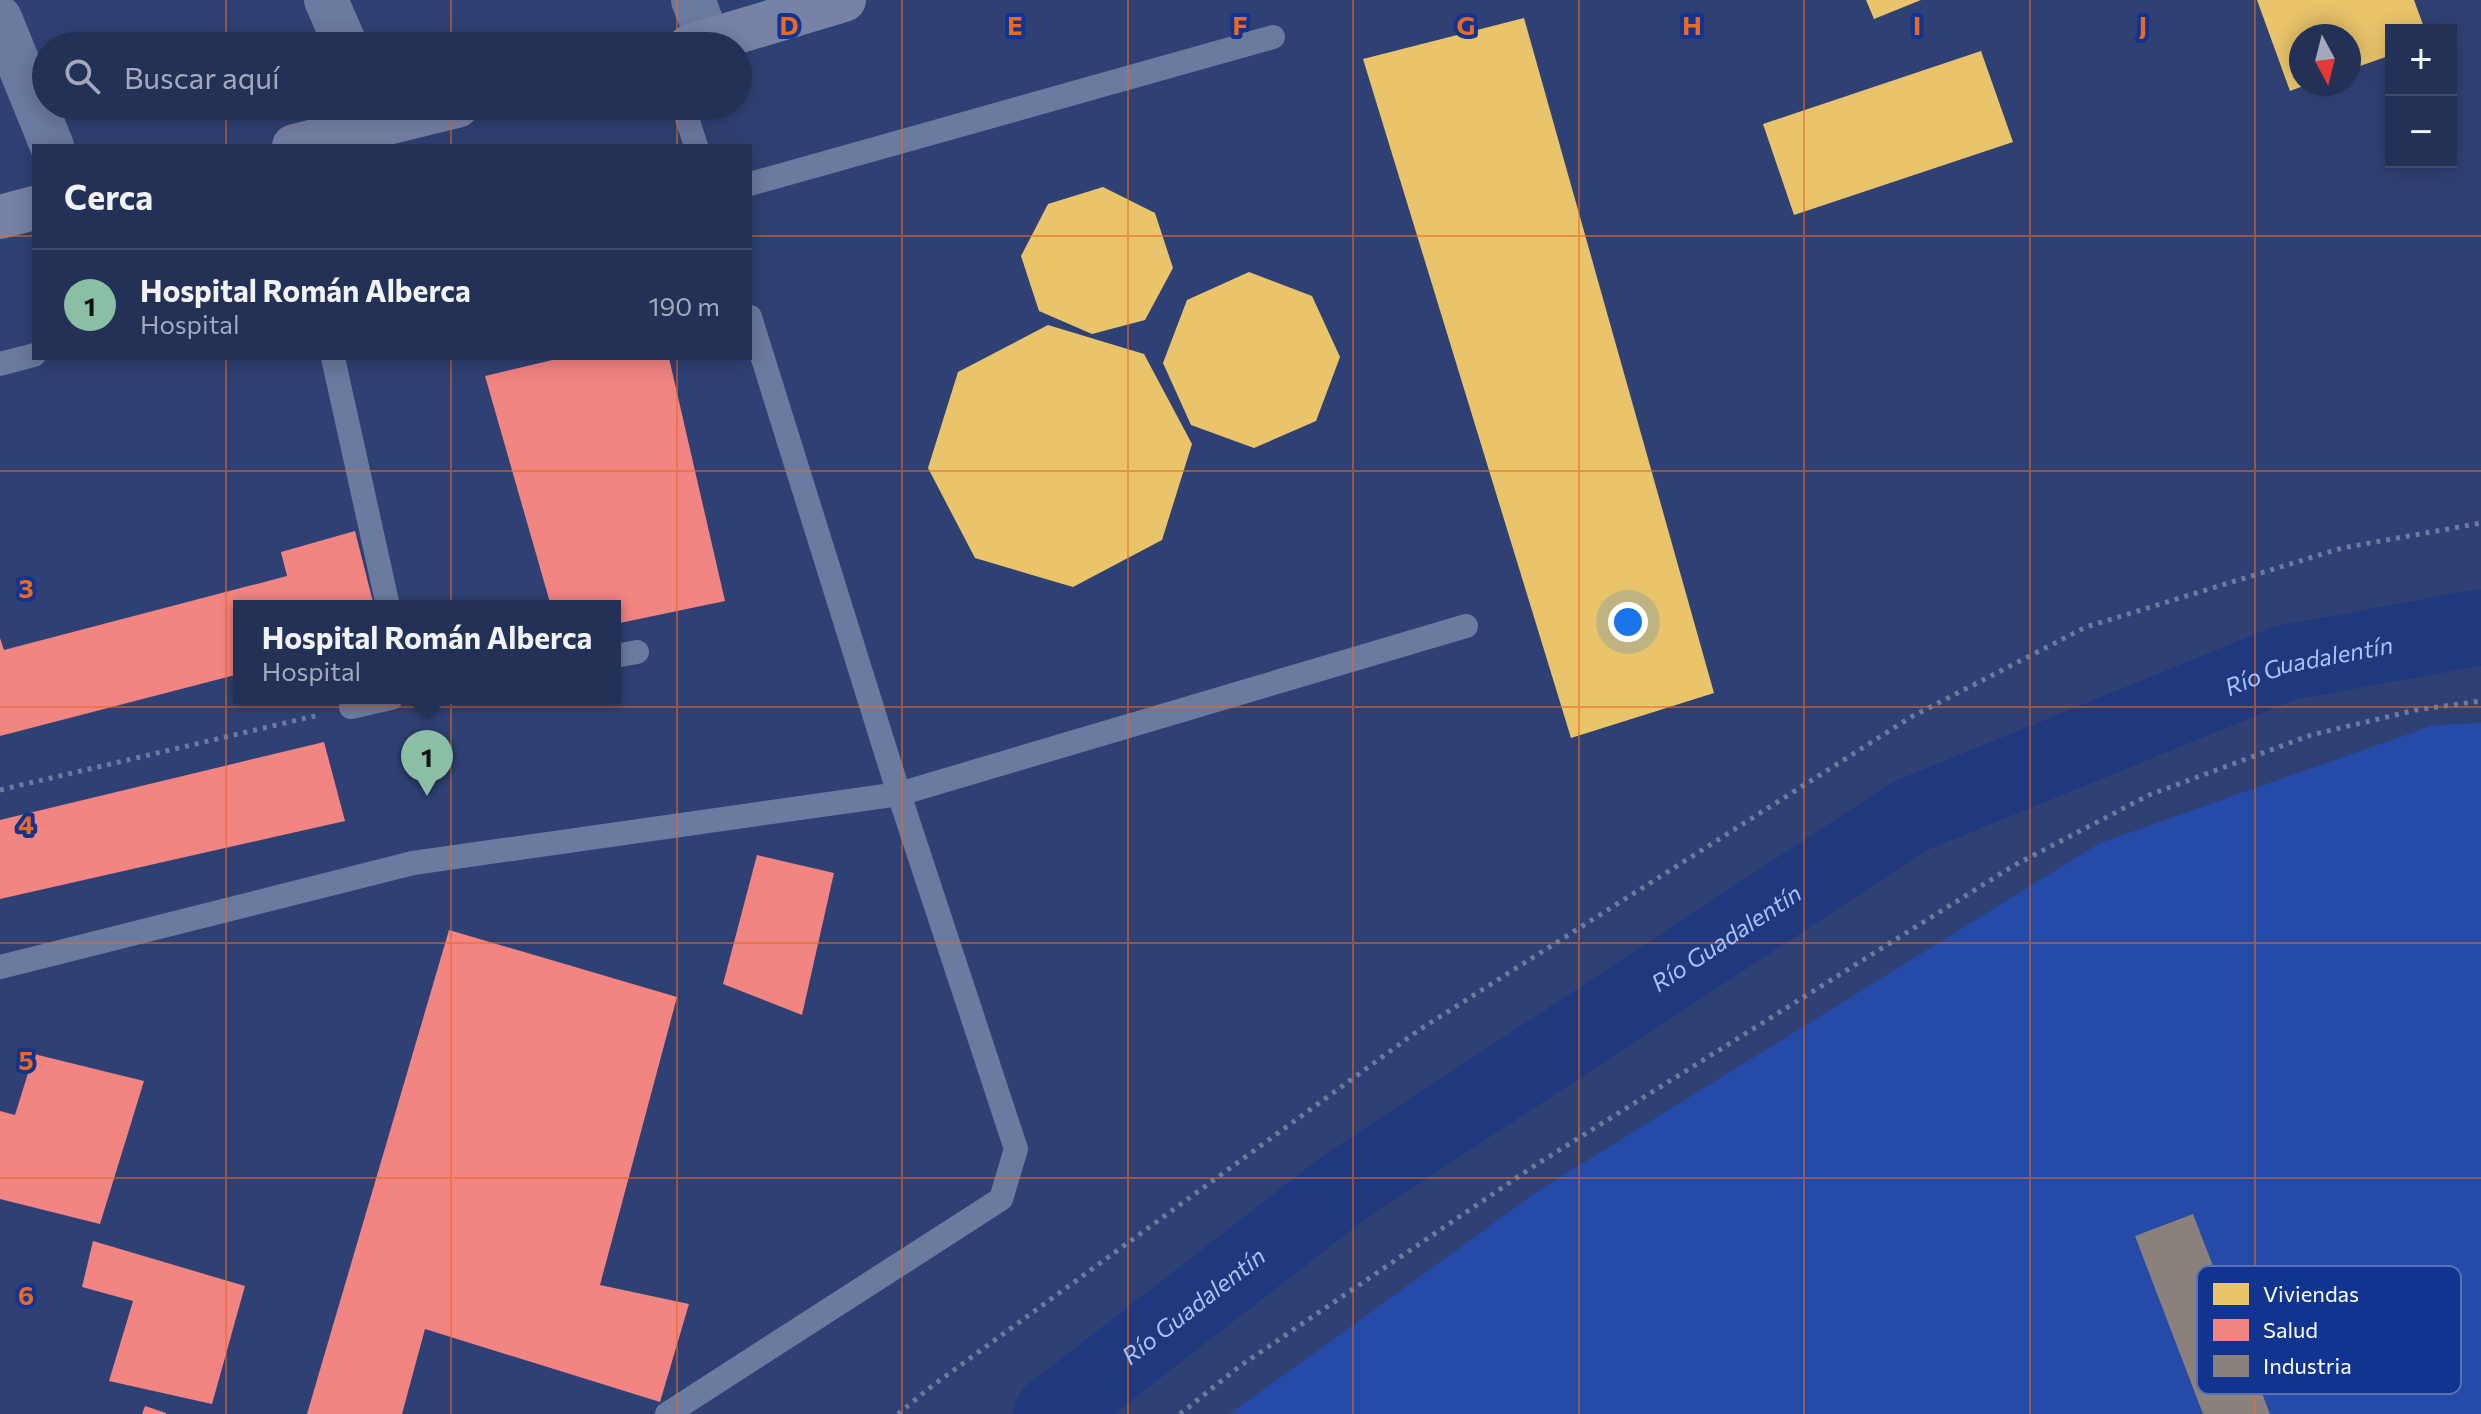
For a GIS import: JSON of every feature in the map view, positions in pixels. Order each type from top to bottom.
[{"type":"main road","points":[[739,32],[844,0]]},
{"type":"main road","points":[[299,144],[364,120]]},
{"type":"main road","points":[[0,217],[32,209]]},
{"type":"street","points":[[326,0],[340,32]]},
{"type":"street","points":[[693,0],[698,32]]},
{"type":"street","points":[[0,18],[32,97]]},
{"type":"street","points":[[41,120],[51,144]]},
{"type":"lane","points":[[752,183],[1273,37]]},
{"type":"lane","points":[[688,120],[695,144]]},
{"type":"lane","points":[[667,1414],[1001,1199],[1016,1149],[899,794],[752,323]]},
{"type":"lane","points":[[0,364],[32,356]]},
{"type":"lane","points":[[333,360],[387,600]]},
{"type":"lane","points":[[0,967],[413,863],[899,794],[1466,626]]},
{"type":"lane","points":[[351,707],[364,704]]},
{"type":"path","points":[[898,1414],[1419,1030],[1911,717],[2086,627],[2342,548],[2481,523]]},
{"type":"path","points":[[1180,1414],[1240,1366],[1534,1166],[2013,866],[2149,795],[2311,735],[2416,710],[2481,701]]},
{"type":"path","points":[[0,790],[351,707]]},
{"type":"shaded area","points":[[2481,723],[2481,1414],[1230,1414],[1541,1189],[2100,843],[2434,725]]},
{"type":"building: Viviendas","points":[[1866,0],[1921,0],[1874,19]]},
{"type":"building: Viviendas","points":[[2257,0],[2414,0],[2423,24],[2385,24],[2385,57],[2361,66],[2361,24],[2289,24],[2289,88]]},
{"type":"building: Viviendas","points":[[1524,18],[1714,693],[1571,738],[1363,59]]},
{"type":"building: Viviendas","points":[[1981,51],[2013,142],[1794,215],[1763,124]]},
{"type":"building: Viviendas","points":[[1103,187],[1155,213],[1173,268],[1145,320],[1092,334],[1039,311],[1021,256],[1048,204]]},
{"type":"building: Viviendas","points":[[1249,272],[1312,296],[1340,357],[1316,421],[1254,448],[1191,425],[1163,363],[1187,300]]},
{"type":"building: Viviendas","points":[[1048,325],[1144,354],[1192,444],[1162,540],[1073,587],[975,558],[928,468],[958,372]]},
{"type":"building: Salud","points":[[553,360],[669,360],[725,601],[621,623],[621,600],[549,600],[485,376]]},
{"type":"building: Salud","points":[[355,531],[372,600],[233,600],[233,676],[0,736],[0,638],[4,650],[287,576],[281,552]]},
{"type":"building: Salud","points":[[324,742],[345,821],[0,899],[0,820]]},
{"type":"building: Salud","points":[[757,855],[834,873],[802,1015],[723,984]]},
{"type":"building: Salud","points":[[449,930],[677,997],[600,1285],[689,1304],[660,1402],[425,1329],[402,1414],[307,1414]]},
{"type":"building: Salud","points":[[34,1054],[144,1081],[100,1224],[0,1199],[0,1111],[15,1115]]},
{"type":"building: Salud","points":[[93,1241],[245,1286],[212,1404],[109,1381],[133,1301],[82,1287]]},
{"type":"building: Salud","points":[[145,1406],[166,1413],[166,1414],[142,1414]]},
{"type":"building: Industria","points":[[2193,1214],[2213,1266],[2197,1266],[2197,1394],[2262,1394],[2270,1414],[2203,1414],[2135,1236]]},
{"type":"waterway","name":"Río Guadalentín","points":[[1052,1414],[1346,1186],[1910,816],[2285,663],[2481,627]]},
{"type":"place","name":"Hospital Román Alberca","points":[[427,796]]}]
